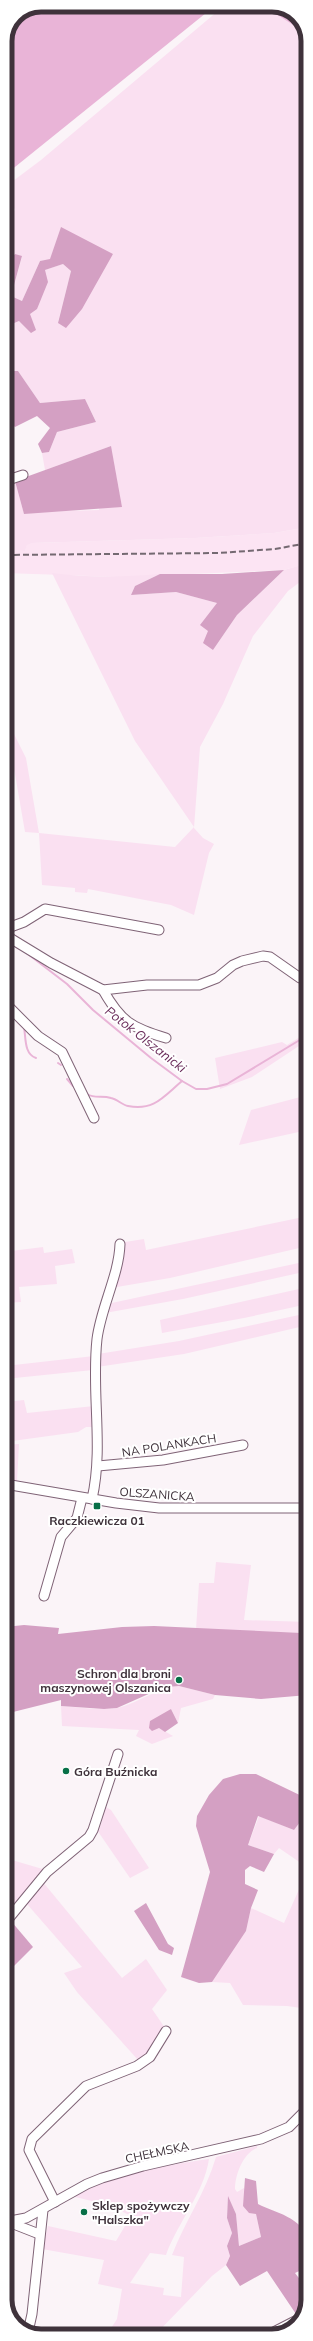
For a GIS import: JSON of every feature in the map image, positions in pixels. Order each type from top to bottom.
[{"type":"street","points":[[12,479],[23,475]]},
{"type":"street","points":[[12,926],[24,922],[44,909],[49,909],[159,930]]},
{"type":"street","points":[[12,938],[52,963],[103,990],[114,1009],[134,1027],[166,1038]]},
{"type":"street","points":[[103,990],[147,985],[199,985],[217,978],[233,965],[242,961],[263,956],[270,957],[300,978]]},
{"type":"street","points":[[12,1010],[38,1036],[62,1052],[94,1118]]},
{"type":"street","points":[[92,1500],[98,1466],[98,1424],[94,1388],[98,1338],[108,1294],[120,1258],[120,1244]]},
{"type":"street","name":"NA POLANKACH","points":[[98,1466],[163,1460],[243,1445]]},
{"type":"street","name":"OLSZANICKA","points":[[12,1485],[92,1500],[138,1506],[177,1509],[301,1508]]},
{"type":"street","points":[[44,1596],[62,1537],[77,1518],[82,1498]]},
{"type":"street","points":[[12,1914],[47,1872],[89,1837],[96,1825],[118,1754]]},
{"type":"street","points":[[55,2202],[29,2150],[32,2139],[86,2086],[137,2066],[150,2057],[166,2031]]},
{"type":"street","name":"CHEŁMSKA","points":[[12,2222],[43,2210],[87,2184],[121,2172],[261,2139],[289,2127],[301,2115]]},
{"type":"street","points":[[29,2326],[37,2276],[39,2234],[43,2210]]},
{"type":"street","points":[[12,2224],[39,2234]]},
{"type":"shaded area","points":[[41,12],[206,13],[12,169],[12,41],[14,30],[20,20],[30,14]]},
{"type":"shaded area","points":[[217,12],[274,12],[296,25],[301,37],[301,528],[274,533],[195,538],[32,543],[27,545],[25,551],[12,550],[12,482],[15,481],[24,514],[34,512],[99,510],[111,446],[45,470],[42,453],[49,452],[57,432],[96,422],[85,399],[40,403],[18,371],[12,371],[12,324],[19,321],[31,332],[30,314],[45,270],[63,264],[71,271],[58,322],[113,254],[40,261],[22,301],[12,296],[22,257],[15,254],[12,258],[12,213],[15,210],[12,203],[12,182],[41,160]]},
{"type":"shaded area","points":[[273,12],[287,16],[298,28]]},
{"type":"shaded area","points":[[61,227],[113,254],[82,309],[66,328],[58,323],[71,271],[63,264],[45,270],[48,282],[37,309],[30,314],[36,330],[31,333],[19,321],[12,324],[12,296],[22,301],[40,261],[50,259]]},
{"type":"shaded area","points":[[15,254],[22,256],[12,292],[12,258]]},
{"type":"shaded area","points":[[12,371],[18,371],[40,403],[85,399],[96,422],[57,432],[49,452],[42,453],[38,444],[50,428],[37,416],[15,427],[12,424]]},
{"type":"shaded area","points":[[111,446],[122,507],[24,514],[15,481]]},
{"type":"shaded area","points":[[301,528],[301,565],[284,570],[119,577],[12,573],[12,550],[25,551],[27,544],[32,543],[195,538],[274,533]]},
{"type":"shaded area","points":[[301,565],[301,581],[288,591],[253,636],[223,704],[200,747],[194,828],[203,838],[214,844],[209,853],[194,915],[171,905],[88,889],[87,893],[75,892],[75,888],[42,885],[39,833],[175,847],[194,827],[135,741],[52,573],[79,576],[133,576],[160,574],[135,586],[131,595],[176,592],[217,603],[208,631],[213,650],[237,615],[284,570]]},
{"type":"shaded area","points":[[284,570],[237,615],[213,650],[203,643],[208,631],[200,625],[217,603],[176,592],[131,595],[135,586],[160,574],[222,574]]},
{"type":"shaded area","points":[[12,730],[26,758],[39,833],[25,832],[12,762]]},
{"type":"shaded area","points":[[301,1036],[301,1045],[252,1077],[220,1089],[215,1058],[282,1042],[287,1045]]},
{"type":"shaded area","points":[[301,1097],[301,1132],[239,1145],[251,1110]]},
{"type":"shaded area","points":[[301,1217],[301,1248],[170,1278],[111,1288],[125,1242],[144,1239],[146,1250]]},
{"type":"shaded area","points":[[43,1247],[44,1253],[72,1249],[75,1263],[55,1266],[57,1284],[19,1287],[21,1302],[12,1303],[12,1251]]},
{"type":"shaded area","points":[[301,1262],[301,1273],[183,1299],[105,1313],[107,1304]]},
{"type":"shaded area","points":[[301,1289],[301,1306],[162,1333],[160,1320]]},
{"type":"shaded area","points":[[301,1315],[301,1327],[184,1354],[97,1367],[98,1354],[179,1341]]},
{"type":"shaded area","points":[[94,1356],[93,1370],[12,1378],[12,1365]]},
{"type":"shaded area","points":[[24,1400],[27,1413],[94,1406],[96,1427],[86,1427],[78,1432],[12,1441],[12,1401]]},
{"type":"shaded area","points":[[12,1444],[19,1444],[17,1481],[12,1480]]},
{"type":"shaded area","points":[[216,1562],[251,1565],[244,1620],[301,1622],[301,1633],[196,1629],[199,1583],[214,1583]]},
{"type":"shaded area","points":[[24,1625],[59,1628],[58,1634],[122,1627],[154,1626],[301,1633],[301,1696],[261,1699],[215,1695],[179,1686],[168,1687],[153,1692],[117,1708],[104,1709],[61,1706],[61,1700],[12,1712],[12,1626]]},
{"type":"shaded area","points":[[179,1686],[215,1695],[213,1699],[181,1708],[178,1723],[171,1709],[159,1728],[173,1736],[152,1744],[136,1736],[139,1730],[62,1726],[61,1706],[96,1709],[117,1708],[171,1687]]},
{"type":"shaded area","points":[[171,1709],[178,1723],[165,1732],[159,1728],[152,1731],[149,1728],[150,1721]]},
{"type":"shaded area","points":[[240,1774],[256,1774],[301,1796],[301,1822],[294,1830],[258,1816],[248,1845],[274,1854],[264,1872],[250,1866],[245,1870],[245,1884],[258,1890],[251,1908],[246,1931],[212,1982],[199,1983],[181,1977],[210,1872],[196,1826],[197,1816],[209,1795],[223,1779]]},
{"type":"shaded area","points":[[106,1807],[111,1810],[149,1868],[130,1878],[97,1830],[101,1824]]},
{"type":"shaded area","points":[[259,1816],[294,1830],[301,1822],[301,1863],[279,1848],[274,1854],[248,1845]]},
{"type":"shaded area","points":[[12,1860],[46,1870],[12,1910]]},
{"type":"shaded area","points":[[42,1881],[122,1978],[146,1959],[167,1990],[152,2009],[165,2028],[152,2050],[139,2061],[77,1992],[64,1973],[82,1967],[27,1904]]},
{"type":"shaded area","points":[[301,1885],[301,2008],[287,2006],[243,2005],[230,1983],[212,1982],[246,1931],[251,1908],[284,1923]]},
{"type":"shaded area","points":[[146,1903],[168,1944],[174,1948],[172,1955],[159,1950],[134,1911]]},
{"type":"shaded area","points":[[12,1922],[33,1947],[13,1967],[12,1966]]},
{"type":"shaded area","points":[[257,2146],[257,2148],[244,2159],[236,2177],[235,2189],[237,2192],[244,2188],[256,2214],[261,2237],[239,2246],[236,2214],[228,2197],[227,2218],[232,2233],[227,2246],[230,2256],[226,2265],[212,2276],[161,2329],[111,2329],[117,2319],[122,2289],[98,2284],[104,2260],[42,2249],[48,2226],[116,2241],[131,2216],[109,2205],[75,2197],[74,2195],[124,2176],[209,2159],[202,2184],[166,2255],[150,2253],[130,2283],[164,2288],[163,2295],[181,2297],[184,2257],[172,2255],[207,2182],[216,2157]]},
{"type":"shaded area","points":[[245,2178],[256,2181],[258,2204],[280,2213],[294,2221],[301,2227],[301,2270],[295,2273],[301,2280],[301,2300],[297,2315],[267,2271],[240,2286],[226,2265],[230,2256],[227,2246],[232,2233],[227,2218],[228,2196],[236,2214],[239,2246],[261,2237],[256,2214],[249,2213],[243,2206]]},
{"type":"waterway","name":"Potok Olszanicki","points":[[24,951],[67,984],[93,1010],[151,1058],[182,1081],[196,1089],[207,1089],[227,1084],[301,1039]]},
{"type":"waterway","points":[[24,1027],[27,1049],[29,1053],[36,1058]]},
{"type":"waterway","points":[[67,1079],[73,1086]]},
{"type":"waterway","points":[[87,1094],[113,1099],[128,1106],[145,1106],[152,1105],[158,1101],[182,1081]]},
{"type":"railway","points":[[12,555],[219,553],[275,549],[301,544]]},
{"type":"place","name":"Raczkiewicza 01","points":[[97,1506]]},
{"type":"place","name":"Schron dla broni maszynowej Olszanica","points":[[179,1680]]},
{"type":"place","name":"Góra Buźnicka","points":[[66,1771]]},
{"type":"place","name":"Sklep spożywczy \"Halszka\"","points":[[84,2212]]}]
